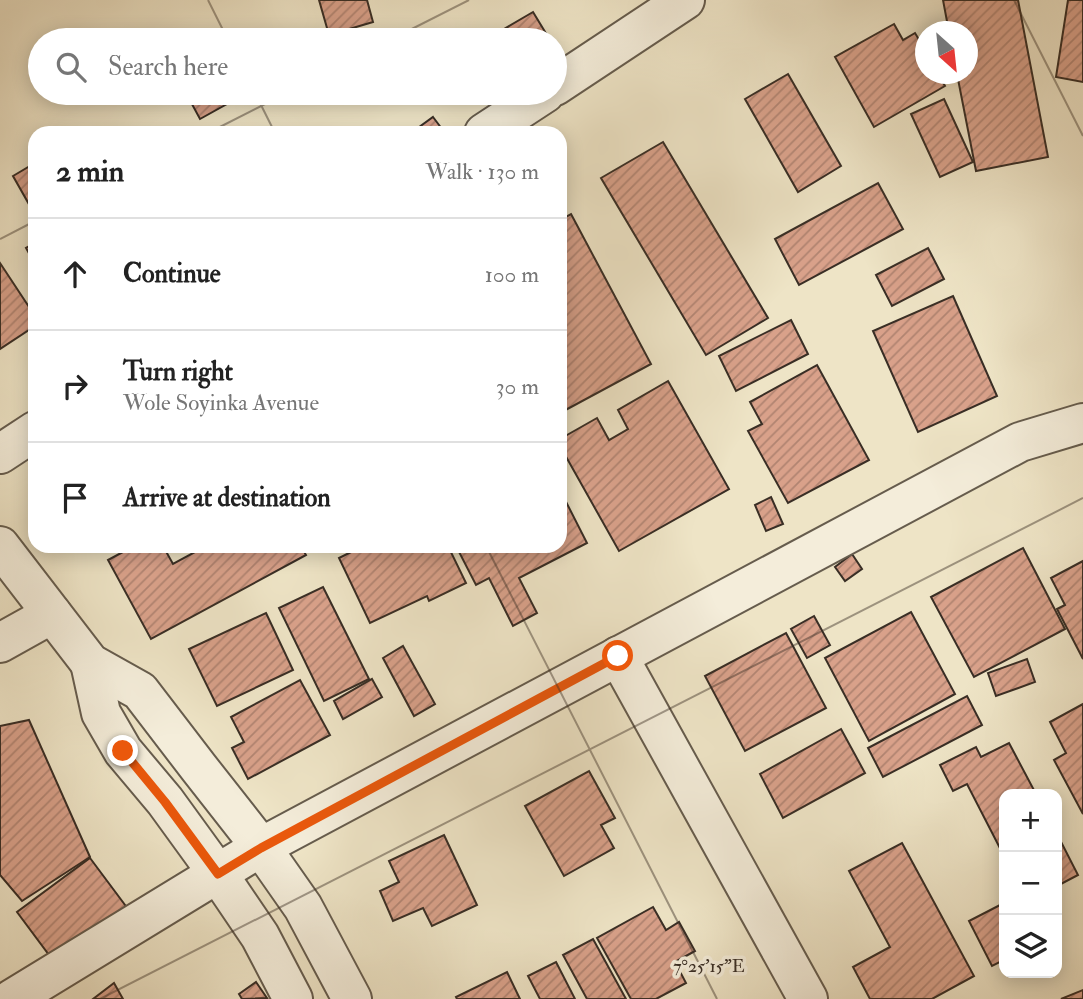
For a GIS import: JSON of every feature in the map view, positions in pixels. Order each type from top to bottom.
[{"type":"street","points":[[567,78],[685,0]]},
{"type":"street","points":[[495,126],[527,105]]},
{"type":"street","points":[[12,999],[261,848],[618,656],[1020,442],[1083,423]]},
{"type":"street","points":[[0,454],[28,436]]},
{"type":"street","points":[[0,546],[90,663],[139,691],[261,848],[303,907],[352,999]]},
{"type":"street","points":[[0,643],[52,614]]},
{"type":"street","points":[[618,656],[808,999]]},
{"type":"street","points":[[90,663],[101,713],[123,751],[218,874],[260,936],[293,999]]},
{"type":"building","points":[[319,0],[367,0],[373,22],[353,28],[327,28]]},
{"type":"building","points":[[943,0],[1018,0],[1048,157],[976,171],[959,84],[978,84],[978,21],[947,21]]},
{"type":"building","points":[[1068,0],[1083,0],[1083,82],[1056,77]]},
{"type":"building","points":[[533,12],[543,28],[506,28]]},
{"type":"building","points":[[894,24],[903,40],[915,33],[915,84],[945,86],[874,127],[835,57]]},
{"type":"building","points":[[788,74],[841,166],[798,192],[745,99]]},
{"type":"building","points":[[944,99],[973,162],[940,177],[911,114]]},
{"type":"building","points":[[192,105],[225,105],[200,119]]},
{"type":"building","points":[[433,117],[440,126],[421,126]]},
{"type":"building","points":[[663,142],[768,318],[706,355],[601,178]]},
{"type":"building","points":[[28,167],[28,202],[13,176]]},
{"type":"building","points":[[878,183],[903,229],[799,285],[775,239]]},
{"type":"building","points":[[571,214],[651,364],[567,409],[567,216]]},
{"type":"building","points":[[928,248],[944,279],[892,306],[876,275]]},
{"type":"building","points":[[0,263],[28,305],[28,331],[0,349]]},
{"type":"building","points":[[953,296],[997,396],[918,432],[873,331]]},
{"type":"building","points":[[791,320],[808,354],[736,391],[719,356]]},
{"type":"building","points":[[817,365],[869,460],[788,503],[748,431],[762,424],[750,402]]},
{"type":"building","points":[[668,381],[729,489],[619,551],[567,458],[567,435],[597,418],[609,440],[628,429],[618,410]]},
{"type":"building","points":[[771,497],[783,524],[766,531],[755,505]]},
{"type":"building","points":[[567,504],[587,543],[519,578],[537,613],[513,626],[489,578],[476,585],[460,553],[567,553]]},
{"type":"building","points":[[1023,548],[1065,629],[974,677],[931,597]]},
{"type":"building","points":[[121,553],[167,553],[173,564],[193,553],[306,555],[151,639],[108,560]]},
{"type":"building","points":[[349,553],[451,553],[466,583],[429,601],[427,596],[370,623],[339,558]]},
{"type":"building","points":[[852,554],[862,569],[845,581],[835,567]]},
{"type":"building","points":[[1083,561],[1083,659],[1057,609],[1065,605],[1051,578]]},
{"type":"building","points":[[323,587],[369,679],[324,701],[279,608]]},
{"type":"building","points":[[911,612],[955,694],[869,741],[825,658]]},
{"type":"building","points":[[266,613],[293,670],[217,706],[189,649]]},
{"type":"building","points":[[814,616],[830,645],[807,658],[791,629]]},
{"type":"building","points":[[786,633],[826,708],[745,751],[705,676]]},
{"type":"building","points":[[403,646],[435,704],[414,716],[383,658]]},
{"type":"building","points":[[1027,659],[1035,682],[996,696],[988,673]]},
{"type":"building","points":[[372,679],[382,697],[343,719],[334,701]]},
{"type":"building","points":[[300,680],[330,735],[248,779],[232,748],[244,742],[231,717]]},
{"type":"building","points":[[967,696],[982,725],[883,777],[868,748]]},
{"type":"building","points":[[1083,704],[1083,814],[1054,760],[1066,753],[1050,722]]},
{"type":"building","points":[[29,720],[90,857],[22,901],[0,875],[0,726]]},
{"type":"building","points":[[841,729],[865,773],[783,818],[760,774]]},
{"type":"building","points":[[1009,743],[1033,789],[999,789],[999,846],[967,784],[953,791],[940,765],[976,747],[981,757]]},
{"type":"building","points":[[589,771],[615,818],[601,825],[614,848],[564,876],[525,806]]},
{"type":"building","points":[[444,835],[477,905],[432,926],[423,908],[393,921],[380,891],[399,882],[389,861]]},
{"type":"building","points":[[902,843],[974,976],[932,999],[870,999],[853,967],[890,947],[849,871]]},
{"type":"building","points":[[1062,844],[1078,875],[1062,883]]},
{"type":"building","points":[[90,858],[131,913],[58,967],[17,912]]},
{"type":"building","points":[[999,906],[999,962],[992,966],[969,921]]},
{"type":"building","points":[[653,907],[666,930],[679,922],[695,951],[675,962],[686,983],[656,999],[631,999],[597,938]]},
{"type":"building","points":[[593,939],[626,999],[587,999],[563,955]]},
{"type":"building","points":[[556,962],[575,999],[540,999],[528,976]]},
{"type":"building","points":[[507,972],[520,999],[457,999],[456,997]]},
{"type":"building","points":[[256,982],[267,998],[242,999],[239,994]]},
{"type":"building","points":[[114,983],[123,999],[93,999]]},
{"type":"building","points":[[1083,990],[1083,999],[1061,999]]},
{"type":"route","points":[[123,751],[218,874],[261,848],[618,656]]}]
